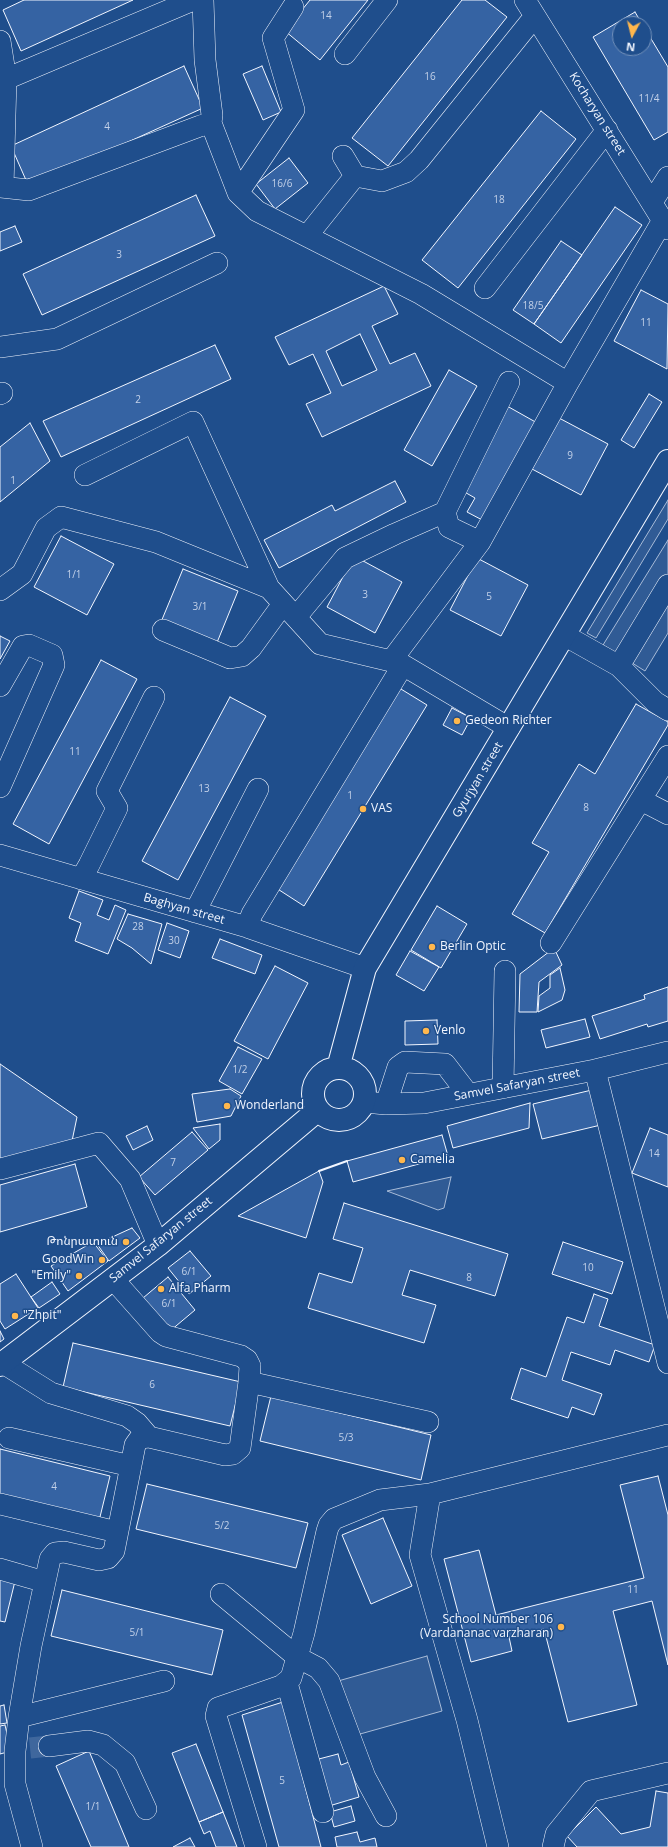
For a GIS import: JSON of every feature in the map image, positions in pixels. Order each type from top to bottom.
[{"type":"main road","name":"Gyurjyan street","points":[[338,1068],[365,968],[668,461]]},
{"type":"main road","points":[[338,1068],[346,1069],[360,1078],[364,1090],[364,1102],[360,1109],[354,1114],[339,1120],[324,1116],[314,1103],[312,1094],[315,1082],[323,1073],[338,1068]]},
{"type":"main road","name":"Samvel Safaryan street","points":[[1,1364],[158,1245],[318,1110]]},
{"type":"street","points":[[6,79],[193,0]]},
{"type":"street","points":[[203,0],[204,60],[212,115],[211,124],[238,193],[257,211],[421,294],[568,383]]},
{"type":"street","points":[[345,54],[387,0]]},
{"type":"street","points":[[238,193],[294,110],[273,38],[293,7]]},
{"type":"street","points":[[343,156],[355,176],[382,181],[406,172],[419,160],[530,8]]},
{"type":"street","name":"Kocharyan street","points":[[530,8],[665,224]]},
{"type":"street","points":[[0,41],[6,79],[1,187],[28,190],[200,126],[211,124]]},
{"type":"street","points":[[484,288],[607,130]]},
{"type":"street","points":[[307,236],[355,176]]},
{"type":"street","points":[[652,202],[668,177]]},
{"type":"street","points":[[247,927],[252,914],[397,663],[480,542],[568,383],[665,224]]},
{"type":"street","points":[[0,347],[57,339],[217,263]]},
{"type":"street","points":[[164,630],[230,658],[242,656],[345,558],[445,512],[509,382]]},
{"type":"street","points":[[85,475],[193,422],[269,588],[320,644],[397,663],[509,728]]},
{"type":"street","points":[[445,512],[449,527],[480,542]]},
{"type":"street","points":[[0,590],[22,574],[46,528],[61,517],[156,542],[269,588]]},
{"type":"street","points":[[619,666],[668,585]]},
{"type":"street","points":[[564,635],[619,666],[655,702],[668,710]]},
{"type":"street","points":[[0,686],[23,646],[29,645],[52,655],[54,665],[0,787]]},
{"type":"street","points":[[80,879],[89,865],[117,808],[107,791],[154,698]]},
{"type":"street","points":[[551,943],[668,756]]},
{"type":"street","points":[[195,912],[258,790]]},
{"type":"street","points":[[641,800],[668,814]]},
{"type":"street","name":"Baghyan street","points":[[0,855],[247,927],[365,968]]},
{"type":"street","points":[[503,1088],[505,970]]},
{"type":"street","name":"Samvel Safaryan street","points":[[364,1102],[386,1104],[424,1103],[595,1070],[668,1052]]},
{"type":"street","points":[[386,1104],[398,1067],[405,1062],[445,1064],[468,1094]]},
{"type":"street","points":[[595,1070],[668,1363]]},
{"type":"street","points":[[0,1169],[99,1143],[130,1179],[158,1245]]},
{"type":"street","points":[[32,1847],[15,1784],[31,1749],[19,1717],[31,1646],[50,1559],[55,1553],[64,1552],[99,1560],[108,1558],[114,1551],[135,1445],[140,1438],[149,1437],[225,1455],[234,1454],[240,1448],[249,1382],[250,1366],[247,1360],[241,1356],[166,1336],[160,1332],[113,1279]]},
{"type":"street","points":[[1,1364],[50,1393],[127,1416],[137,1423],[149,1437]]},
{"type":"street","points":[[249,1382],[428,1422]]},
{"type":"street","points":[[256,1847],[216,1716],[218,1708],[287,1682],[291,1678],[330,1525],[334,1520],[380,1500],[430,1494],[668,1434]]},
{"type":"street","points":[[9,1438],[131,1466]]},
{"type":"street","points":[[430,1494],[420,1555],[467,1720],[498,1847]]},
{"type":"street","points":[[0,1504],[117,1532]]},
{"type":"street","points":[[0,1569],[45,1582]]},
{"type":"street","points":[[222,1594],[297,1657],[318,1668],[329,1681],[365,1777],[386,1816]]},
{"type":"street","points":[[19,1717],[164,1681]]},
{"type":"street","points":[[287,1682],[323,1812]]},
{"type":"street","points":[[31,1749],[88,1741],[103,1744],[125,1763],[146,1809]]},
{"type":"street","points":[[553,1847],[556,1834],[591,1790],[668,1773]]},
{"type":"shaded area","points":[[668,500],[668,519],[596,638],[587,633]]},
{"type":"shaded area","points":[[668,540],[668,633],[645,671],[603,645]]},
{"type":"shaded area","points":[[451,1177],[444,1208],[438,1210],[387,1191]]},
{"type":"shaded area","points":[[427,1656],[442,1711],[353,1736],[338,1681]]},
{"type":"building","points":[[24,0],[133,0],[21,51],[3,10]]},
{"type":"building","points":[[310,0],[368,0],[320,60],[285,31]]},
{"type":"building","points":[[462,0],[485,0],[507,17],[388,166],[352,138]]},
{"type":"building","points":[[635,12],[637,16],[628,16]]},
{"type":"building","points":[[612,26],[612,56],[652,56],[652,40],[668,67],[668,132],[654,140],[593,37]]},
{"type":"building","points":[[184,66],[203,108],[29,187],[11,146]]},
{"type":"building","points":[[262,66],[281,112],[263,120],[243,74]]},
{"type":"building","points":[[541,111],[576,139],[458,288],[422,260]]},
{"type":"building","points":[[289,158],[308,183],[275,209],[256,184]]},
{"type":"building","points":[[196,195],[215,236],[42,315],[23,274]]},
{"type":"building","points":[[615,207],[642,225],[561,343],[534,324]]},
{"type":"building","points":[[15,226],[22,242],[0,251],[0,232]]},
{"type":"building","points":[[561,241],[582,255],[534,324],[513,310]]},
{"type":"building","points":[[384,286],[398,314],[372,326],[390,364],[415,353],[431,386],[322,437],[306,404],[331,393],[313,354],[289,365],[275,337]],"holes":[[[360,334],[377,370],[342,386],[326,351]]]},
{"type":"building","points":[[641,290],[668,304],[667,369],[614,341]]},
{"type":"building","points":[[215,345],[231,379],[61,457],[43,421]]},
{"type":"building","points":[[449,370],[477,386],[432,466],[404,450]]},
{"type":"building","points":[[649,394],[662,402],[634,448],[621,440]]},
{"type":"building","points":[[507,406],[539,424],[486,522],[467,512],[475,498],[461,490]]},
{"type":"building","points":[[559,418],[608,444],[581,495],[532,469]]},
{"type":"building","points":[[30,423],[50,461],[0,502],[0,447]]},
{"type":"building","points":[[395,481],[406,502],[279,568],[264,540],[332,505],[335,511]]},
{"type":"building","points":[[61,536],[114,564],[87,615],[34,587]]},
{"type":"building","points":[[354,556],[402,582],[375,633],[327,607]]},
{"type":"building","points":[[477,558],[528,585],[501,636],[450,610]]},
{"type":"building","points":[[183,569],[238,591],[216,645],[161,622]]},
{"type":"building","points":[[0,636],[10,641],[0,659]]},
{"type":"building","points":[[101,660],[137,679],[49,844],[13,824]]},
{"type":"building","points":[[396,686],[427,705],[304,906],[273,886]]},
{"type":"building","points":[[230,697],[266,716],[178,880],[142,861]]},
{"type":"building","points":[[636,704],[668,722],[668,725],[545,933],[512,914],[549,852],[532,843],[579,764],[595,774]]},
{"type":"building","name":"Gedeon Richter","points":[[452,708],[471,718],[462,735],[443,725]]},
{"type":"building","points":[[79,891],[103,900],[97,915],[109,920],[115,905],[126,910],[108,954],[75,941],[81,923],[69,918]]},
{"type":"building","points":[[437,906],[467,924],[441,968],[411,950]]},
{"type":"building","points":[[128,914],[162,924],[151,964],[132,948],[117,939]]},
{"type":"building","points":[[167,923],[189,931],[180,958],[158,950]]},
{"type":"building","points":[[220,939],[262,955],[255,974],[212,958]]},
{"type":"building","points":[[554,948],[562,965],[539,982],[537,1012],[519,1012],[520,974]]},
{"type":"building","points":[[410,951],[439,967],[424,991],[396,975]]},
{"type":"building","points":[[275,966],[308,983],[268,1059],[234,1041]]},
{"type":"building","points":[[560,968],[565,990],[562,1000],[538,1012],[539,996],[550,988],[550,975]]},
{"type":"building","points":[[668,987],[668,1021],[648,1027],[647,1024],[600,1039],[592,1016],[645,999],[644,995]]},
{"type":"building","points":[[585,1019],[590,1037],[546,1048],[541,1030]]},
{"type":"building","points":[[437,1020],[438,1044],[405,1045],[405,1021]]},
{"type":"building","points":[[238,1047],[262,1059],[242,1094],[219,1081]]},
{"type":"building","points":[[0,1064],[77,1117],[72,1141],[0,1160]]},
{"type":"building","points":[[230,1089],[241,1096],[231,1116],[197,1122],[192,1094]]},
{"type":"building","points":[[596,1089],[605,1124],[542,1139],[533,1104]]},
{"type":"building","points":[[530,1103],[529,1128],[453,1148],[447,1126]]},
{"type":"building","points":[[220,1124],[220,1140],[209,1149],[193,1128]]},
{"type":"building","points":[[147,1126],[153,1140],[133,1150],[126,1136]]},
{"type":"building","points":[[650,1128],[668,1135],[668,1187],[632,1173]]},
{"type":"building","points":[[192,1132],[208,1150],[155,1195],[139,1177]]},
{"type":"building","points":[[442,1135],[448,1156],[353,1182],[347,1161]]},
{"type":"building","points":[[75,1164],[87,1207],[0,1232],[0,1185]]},
{"type":"building","points":[[319,1171],[323,1182],[306,1238],[238,1216]]},
{"type":"building","points":[[344,1203],[508,1254],[495,1296],[410,1270],[402,1295],[436,1305],[424,1343],[308,1308],[319,1273],[352,1283],[363,1248],[333,1239]]},
{"type":"building","points":[[132,1228],[140,1238],[109,1261],[97,1244]]},
{"type":"building","points":[[93,1242],[108,1261],[68,1291],[51,1266]]},
{"type":"building","points":[[563,1242],[623,1262],[612,1294],[552,1274]]},
{"type":"building","points":[[190,1251],[211,1276],[189,1294],[168,1268]]},
{"type":"building","points":[[16,1274],[38,1308],[5,1329],[0,1321],[0,1284]]},
{"type":"building","points":[[168,1277],[195,1310],[170,1331],[143,1298]]},
{"type":"building","points":[[52,1282],[60,1294],[39,1308],[31,1297]]},
{"type":"building","points":[[594,1294],[608,1299],[599,1326],[655,1345],[649,1362],[615,1350],[610,1365],[571,1352],[562,1380],[602,1394],[594,1415],[572,1407],[568,1418],[511,1399],[521,1368],[546,1377],[567,1317],[584,1323]]},
{"type":"building","points":[[0,1331],[4,1339],[0,1342]]},
{"type":"building","points":[[73,1343],[241,1382],[230,1426],[63,1387]]},
{"type":"building","points":[[271,1396],[431,1435],[421,1480],[260,1441]]},
{"type":"building","points":[[0,1449],[110,1476],[99,1521],[0,1497]]},
{"type":"building","points":[[658,1476],[668,1515],[668,1665],[652,1601],[613,1611],[637,1705],[568,1722],[544,1629],[509,1637],[512,1651],[471,1662],[444,1559],[479,1550],[496,1615],[644,1578],[620,1485]]},
{"type":"building","points":[[147,1484],[308,1523],[296,1568],[136,1529]]},
{"type":"building","points":[[383,1518],[412,1586],[371,1604],[342,1535]]},
{"type":"building","points":[[0,1573],[16,1577],[5,1622],[0,1621]]},
{"type":"building","points":[[62,1590],[223,1630],[212,1675],[51,1636]]},
{"type":"building","points":[[283,1702],[321,1847],[279,1847],[242,1715]]},
{"type":"building","points":[[4,1705],[7,1723],[0,1724],[0,1706]]},
{"type":"building","points":[[5,1725],[11,1751],[0,1754],[0,1726]]},
{"type":"building","points":[[196,1744],[223,1812],[199,1822],[172,1753]]},
{"type":"building","points":[[89,1751],[129,1847],[91,1847],[56,1766]]},
{"type":"building","points":[[338,1754],[341,1765],[349,1762],[359,1797],[329,1806],[315,1760]]},
{"type":"building","points":[[656,1791],[668,1793],[668,1847],[577,1847],[567,1836],[596,1807],[621,1834],[650,1827]]},
{"type":"building","points":[[351,1806],[355,1821],[334,1827],[330,1812]]},
{"type":"building","points":[[223,1812],[237,1847],[216,1847],[210,1831],[204,1834],[199,1822]]},
{"type":"building","points":[[357,1832],[360,1842],[375,1838],[377,1847],[337,1847],[335,1837]]},
{"type":"building","points":[[190,1838],[195,1847],[173,1847]]},
{"type":"tunnel","points":[[30,1748],[49,1746]]},
{"type":"wall","points":[[319,1171],[347,1161]]},
{"type":"place","name":"Gedeon Richter","points":[[457,721]]},
{"type":"place","name":"VAS","points":[[363,809]]},
{"type":"place","name":"Berlin Optic","points":[[432,947]]},
{"type":"place","name":"Venlo","points":[[426,1031]]},
{"type":"place","name":"Wonderland","points":[[227,1106]]},
{"type":"place","name":"Camelia","points":[[402,1160]]},
{"type":"place","name":"Թոնրատուն","points":[[126,1242]]},
{"type":"place","name":"GoodWin","points":[[102,1260]]},
{"type":"place","name":"\"Emily\"","points":[[79,1276]]},
{"type":"place","name":"Alfa Pharm","points":[[161,1289]]},
{"type":"place","name":"\"Zhpit\"","points":[[15,1316]]},
{"type":"place","name":"School Number 106 (Vardananac varzharan)","points":[[561,1627]]}]
